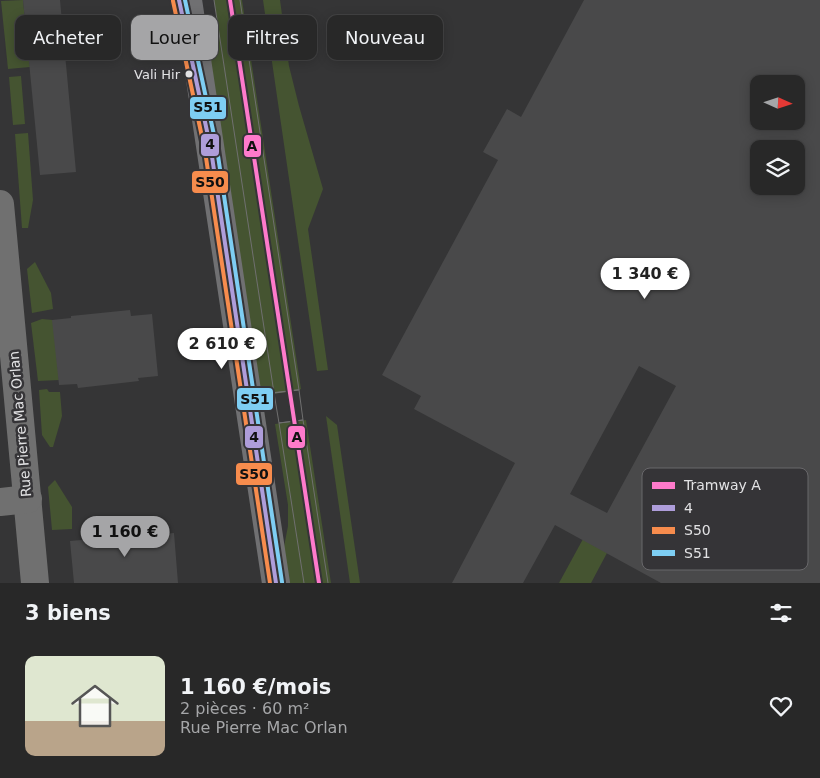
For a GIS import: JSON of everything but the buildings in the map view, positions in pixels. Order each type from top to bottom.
[{"type":"main road","points":[[179,0],[211,150]]},
{"type":"main road","points":[[188,0],[276,583]]},
{"type":"street","name":"Rue Pierre Mac Orlan","points":[[0,204],[35,583]]},
{"type":"street","points":[[0,502],[28,499]]},
{"type":"green space","points":[[23,0],[25,15],[15,15],[15,60],[29,60],[30,67],[8,69],[1,1]]},
{"type":"green space","points":[[214,0],[242,0],[244,15],[228,15],[228,60],[251,60],[301,389],[299,390],[261,396],[210,60],[218,60],[218,15],[216,15]]},
{"type":"green space","points":[[263,0],[280,0],[282,15],[265,15]]},
{"type":"green space","points":[[272,60],[288,60],[299,106],[323,189],[308,229],[328,370],[317,371]]},
{"type":"green space","points":[[21,76],[25,124],[13,125],[9,77]]},
{"type":"green space","points":[[28,133],[33,200],[28,228],[22,228],[15,134]]},
{"type":"green space","points":[[35,262],[51,293],[53,309],[32,313],[27,269]]},
{"type":"green space","points":[[42,319],[53,320],[59,380],[38,381],[31,323]]},
{"type":"green space","points":[[47,389],[49,392],[60,392],[62,416],[53,447],[50,447],[42,435],[39,390]]},
{"type":"green space","points":[[326,416],[337,425],[360,583],[350,583]]},
{"type":"green space","points":[[306,420],[331,583],[287,583],[283,552],[288,526],[288,505],[275,424]]},
{"type":"green space","points":[[55,480],[72,507],[72,529],[52,530],[48,487]]},
{"type":"green space","points":[[583,539],[608,551],[591,583],[559,583]]},
{"type":"tram line","points":[[214,0],[274,393],[299,390],[240,0]]},
{"type":"tram line","name":"A","points":[[230,0],[319,583]]},
{"type":"tram line","points":[[299,390],[303,420],[279,423],[274,393],[299,390]]},
{"type":"tram line","points":[[304,583],[279,423],[303,420],[328,583]]},
{"type":"transit line","name":"4","points":[[179,0],[211,150],[276,583]]},
{"type":"transit line","name":"S51","points":[[185,0],[217,149],[282,582]]},
{"type":"transit line","name":"S50","points":[[173,1],[205,151],[270,583]]},
{"type":"place","name":"Vali Hir","points":[[189,74]]}]
